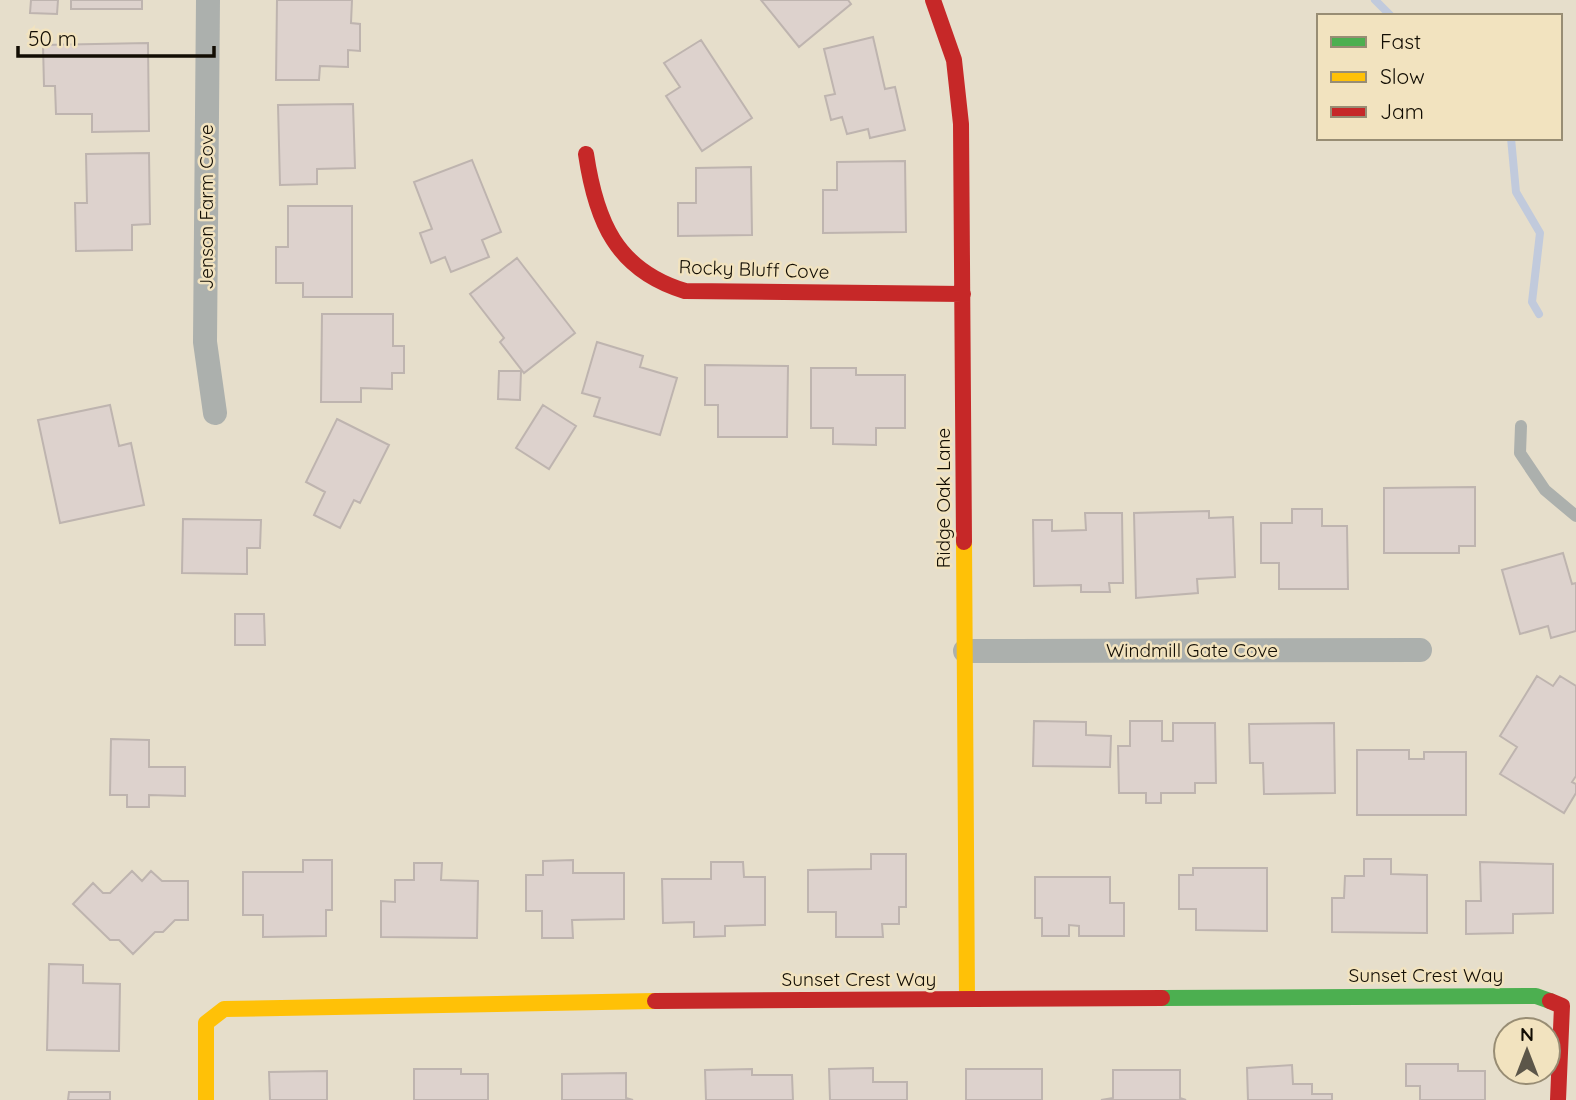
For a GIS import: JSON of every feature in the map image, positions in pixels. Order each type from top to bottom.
[{"type":"street","name":"Jenson Farm Cove","points":[[208,0],[205,342],[215,413]]},
{"type":"street","name":"Ridge Oak Lane","points":[[933,0],[948,39],[959,92],[968,999]]},
{"type":"street","name":"Rocky Bluff Cove","points":[[586,154],[595,202],[617,250],[630,265],[657,284],[685,291],[962,294]]},
{"type":"street","name":"Windmill Gate Cove","points":[[965,651],[1420,650]]},
{"type":"street","name":"Sunset Crest Way","points":[[205,1100],[206,1023],[224,1009],[605,1001],[1536,996],[1562,1006],[1558,1100]]},
{"type":"lane","points":[[1521,426],[1520,453],[1545,490],[1576,516]]},
{"type":"building","points":[[31,0],[58,0],[57,14],[30,13]]},
{"type":"building","points":[[71,0],[142,0],[142,9],[71,9]]},
{"type":"building","points":[[277,0],[352,0],[351,23],[360,24],[360,51],[348,50],[348,67],[320,66],[319,80],[276,80]]},
{"type":"building","points":[[761,0],[848,0],[851,4],[799,47]]},
{"type":"building","points":[[873,37],[885,89],[895,87],[905,130],[870,138],[868,129],[847,134],[842,117],[831,120],[825,96],[835,94],[824,49]]},
{"type":"building","points":[[701,40],[752,118],[702,151],[666,96],[680,87],[664,63]]},
{"type":"building","points":[[148,43],[149,131],[92,132],[92,114],[56,114],[55,86],[44,86],[43,45]]},
{"type":"building","points":[[353,104],[355,168],[317,169],[317,184],[280,185],[278,105]]},
{"type":"building","points":[[149,153],[150,224],[132,225],[132,250],[76,251],[75,203],[87,203],[86,154]]},
{"type":"building","points":[[472,160],[501,232],[482,240],[489,257],[451,272],[445,257],[431,263],[420,233],[432,229],[414,182]]},
{"type":"building","points":[[905,161],[906,232],[823,233],[823,190],[837,190],[837,162]]},
{"type":"building","points":[[751,167],[752,235],[678,236],[678,203],[696,203],[696,168]]},
{"type":"building","points":[[288,206],[352,206],[352,297],[303,297],[303,283],[276,283],[276,247],[288,247]]},
{"type":"building","points":[[517,258],[575,333],[524,373],[500,342],[504,338],[470,294]]},
{"type":"building","points":[[322,314],[393,314],[393,346],[404,346],[404,373],[392,373],[392,389],[361,388],[361,402],[321,402]]},
{"type":"building","points":[[597,342],[643,356],[640,367],[677,378],[660,435],[594,416],[600,398],[582,393]]},
{"type":"building","points":[[705,365],[788,366],[787,437],[718,437],[718,405],[705,405]]},
{"type":"building","points":[[811,368],[856,368],[856,375],[905,375],[905,428],[876,428],[876,445],[833,444],[833,428],[811,428]]},
{"type":"building","points":[[499,371],[521,371],[520,400],[498,399]]},
{"type":"building","points":[[110,405],[119,446],[131,443],[144,505],[60,523],[38,420]]},
{"type":"building","points":[[543,405],[576,426],[549,469],[516,448]]},
{"type":"building","points":[[337,419],[389,445],[360,503],[354,500],[340,528],[314,515],[325,492],[306,482]]},
{"type":"building","points":[[1475,487],[1475,546],[1459,546],[1459,553],[1384,553],[1384,488]]},
{"type":"building","points":[[1292,509],[1322,509],[1322,526],[1347,526],[1348,589],[1279,589],[1279,563],[1261,563],[1261,523],[1292,523]]},
{"type":"building","points":[[1209,511],[1209,518],[1233,517],[1235,577],[1197,579],[1198,593],[1136,598],[1134,513]]},
{"type":"building","points":[[1085,513],[1122,513],[1123,583],[1109,583],[1110,592],[1081,592],[1081,585],[1034,586],[1033,520],[1052,520],[1052,531],[1086,530]]},
{"type":"building","points":[[183,519],[261,520],[260,548],[247,548],[247,574],[182,573]]},
{"type":"building","points":[[1563,553],[1572,584],[1576,583],[1576,631],[1551,638],[1548,626],[1520,634],[1502,570]]},
{"type":"building","points":[[235,614],[264,614],[265,645],[235,645]]},
{"type":"building","points":[[1537,676],[1553,686],[1560,676],[1576,686],[1576,776],[1572,782],[1576,784],[1576,793],[1564,813],[1500,774],[1517,747],[1500,736]]},
{"type":"building","points":[[1034,721],[1086,722],[1086,735],[1111,736],[1110,767],[1033,766]]},
{"type":"building","points":[[1130,721],[1162,721],[1162,741],[1173,741],[1173,723],[1215,723],[1216,783],[1195,783],[1195,793],[1161,793],[1161,803],[1146,803],[1146,793],[1119,793],[1118,746],[1130,746]]},
{"type":"building","points":[[1334,723],[1335,793],[1264,794],[1263,763],[1250,763],[1249,724]]},
{"type":"building","points":[[111,739],[149,740],[149,767],[185,767],[185,796],[149,795],[149,807],[127,807],[127,795],[110,795]]},
{"type":"building","points":[[1357,750],[1409,750],[1409,759],[1424,759],[1424,752],[1466,752],[1466,815],[1357,815]]},
{"type":"building","points":[[871,854],[906,854],[906,907],[899,907],[899,924],[882,924],[883,937],[836,937],[836,912],[808,912],[808,870],[871,869]]},
{"type":"building","points":[[1364,859],[1391,859],[1391,874],[1427,875],[1427,933],[1332,932],[1332,898],[1344,898],[1345,876],[1364,876]]},
{"type":"building","points":[[303,860],[332,860],[332,910],[326,910],[326,936],[263,937],[263,915],[243,915],[243,872],[303,872]]},
{"type":"building","points":[[573,860],[573,873],[624,873],[624,919],[572,920],[573,938],[542,938],[542,911],[526,911],[526,875],[543,875],[543,861]]},
{"type":"building","points":[[711,862],[743,862],[744,877],[765,877],[765,925],[725,926],[725,936],[694,937],[694,922],[663,923],[662,879],[711,879]]},
{"type":"building","points":[[1480,862],[1553,864],[1553,913],[1513,914],[1513,933],[1466,934],[1466,901],[1481,901]]},
{"type":"building","points":[[414,863],[442,863],[441,880],[478,881],[477,938],[381,937],[381,901],[395,902],[395,880],[414,880]]},
{"type":"building","points":[[1193,868],[1267,868],[1267,931],[1196,930],[1196,909],[1179,909],[1179,875],[1193,875]]},
{"type":"building","points":[[132,871],[142,881],[151,871],[162,881],[188,881],[188,920],[175,920],[163,932],[155,932],[133,954],[119,940],[110,940],[73,904],[93,883],[103,893],[110,893]]},
{"type":"building","points":[[1035,877],[1110,877],[1110,903],[1124,903],[1124,936],[1079,936],[1079,926],[1069,925],[1069,936],[1042,936],[1042,918],[1035,918]]},
{"type":"building","points":[[49,964],[83,965],[83,983],[120,984],[119,1051],[47,1050]]},
{"type":"building","points":[[1406,1064],[1458,1064],[1458,1071],[1485,1071],[1485,1100],[1420,1100],[1420,1086],[1406,1086]]},
{"type":"building","points":[[1292,1065],[1293,1084],[1312,1084],[1312,1094],[1332,1094],[1332,1100],[1248,1100],[1247,1068]]},
{"type":"building","points":[[873,1068],[873,1082],[907,1082],[907,1100],[830,1100],[829,1069]]},
{"type":"building","points":[[414,1069],[461,1069],[461,1074],[488,1074],[488,1100],[414,1100]]},
{"type":"building","points":[[752,1069],[752,1075],[792,1075],[793,1100],[706,1100],[705,1070]]},
{"type":"building","points":[[966,1069],[1042,1069],[1042,1100],[966,1100]]},
{"type":"building","points":[[1113,1070],[1180,1070],[1180,1098],[1186,1100],[1101,1100],[1113,1098]]},
{"type":"building","points":[[327,1071],[327,1100],[270,1100],[269,1072]]},
{"type":"building","points":[[626,1073],[626,1098],[633,1100],[562,1100],[562,1074]]},
{"type":"building","points":[[69,1092],[110,1092],[110,1100],[68,1100]]},
{"type":"waterway","points":[[1375,0],[1389,14]]},
{"type":"waterway","points":[[1511,140],[1516,192],[1540,233],[1532,302],[1539,314]]},
{"type":"traffic: fast","points":[[1162,998],[1536,996],[1550,1001]]},
{"type":"traffic: slow","points":[[964,542],[967,999]]},
{"type":"traffic: slow","points":[[206,1100],[206,1023],[224,1009],[655,1001]]},
{"type":"traffic: jam","points":[[933,0],[954,60],[961,124],[964,542]]},
{"type":"traffic: jam","points":[[586,154],[596,201],[613,240],[642,270],[661,282],[685,291],[963,294]]},
{"type":"traffic: jam","points":[[655,1001],[1162,998]]},
{"type":"traffic: jam","points":[[1550,1001],[1562,1006],[1558,1100]]}]
